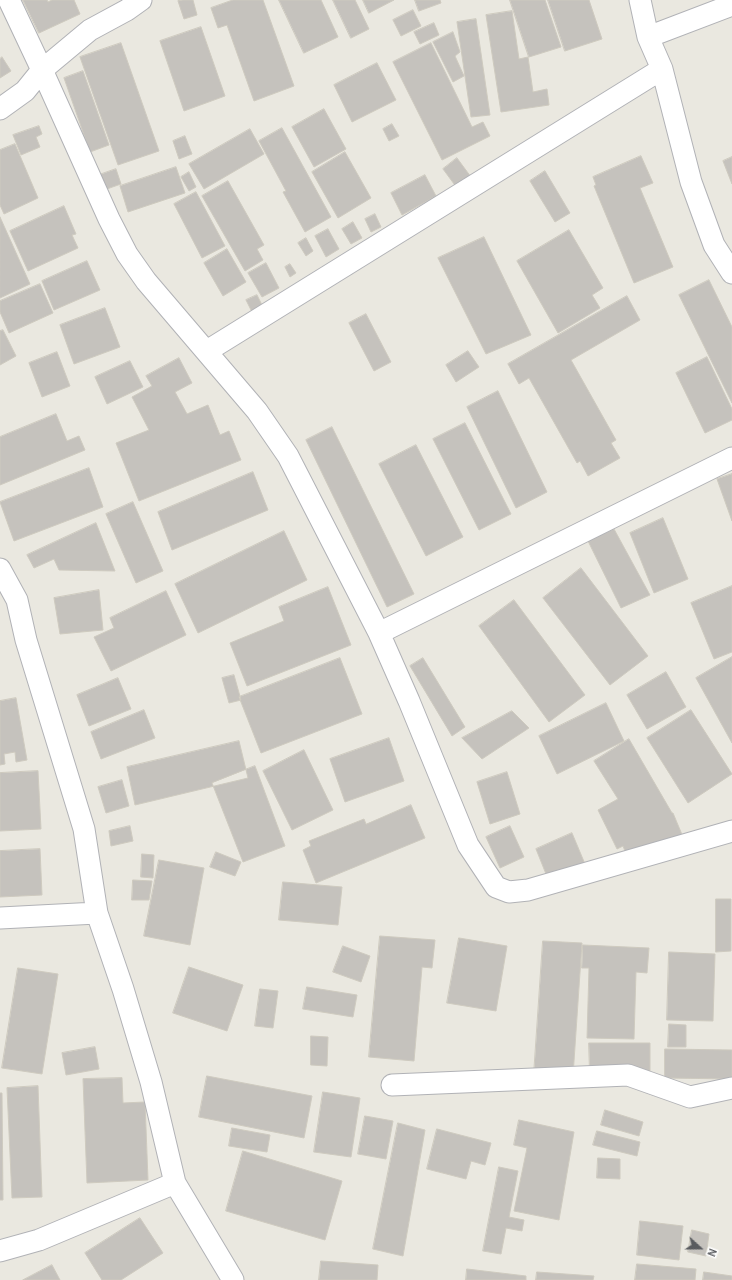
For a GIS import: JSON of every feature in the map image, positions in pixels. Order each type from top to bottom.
[{"type":"street","points":[[8,0],[42,70],[126,254],[146,281],[257,411],[288,456],[379,632],[468,845],[496,886],[510,892],[528,890],[732,831]]},
{"type":"street","points":[[0,109],[25,91],[42,70],[90,30],[127,10],[141,0]]},
{"type":"street","points":[[640,0],[648,37],[662,69],[691,182],[714,245],[732,273]]},
{"type":"street","points":[[648,37],[732,5]]},
{"type":"street","points":[[207,351],[662,69]]},
{"type":"street","points":[[379,632],[732,458]]},
{"type":"street","points":[[1,576],[17,600],[26,640],[84,829],[97,913],[123,989],[151,1082],[175,1183],[232,1280]]},
{"type":"street","points":[[0,918],[97,913]]},
{"type":"street","points":[[392,1085],[628,1076],[690,1097],[732,1088]]},
{"type":"street","points":[[0,1251],[39,1240],[175,1183]]},
{"type":"building","points":[[23,0],[47,0],[48,2],[52,0],[74,0],[80,14],[39,33]]},
{"type":"building","points":[[193,0],[197,15],[184,19],[178,1]]},
{"type":"building","points":[[233,0],[263,0],[294,86],[254,101],[227,25],[218,28],[211,8]]},
{"type":"building","points":[[279,0],[321,0],[338,37],[304,53]]},
{"type":"building","points":[[333,0],[355,0],[369,29],[351,38]]},
{"type":"building","points":[[363,0],[394,0],[369,13]]},
{"type":"building","points":[[415,0],[440,0],[441,3],[419,11]]},
{"type":"building","points":[[510,0],[545,0],[561,47],[529,57]]},
{"type":"building","points":[[548,0],[589,0],[602,39],[565,51]]},
{"type":"building","points":[[413,10],[421,26],[401,36],[393,20]]},
{"type":"building","points":[[512,11],[519,59],[528,57],[533,92],[547,89],[549,105],[501,112],[486,15]]},
{"type":"building","points":[[476,19],[490,115],[471,117],[457,22]]},
{"type":"building","points":[[434,23],[439,35],[420,44],[414,32]]},
{"type":"building","points":[[201,27],[225,96],[184,111],[160,41]]},
{"type":"building","points":[[453,32],[460,52],[455,56],[464,76],[453,82],[433,42]]},
{"type":"building","points":[[121,43],[159,151],[118,165],[80,57]]},
{"type":"building","points":[[431,43],[472,127],[483,122],[490,136],[442,160],[393,62]]},
{"type":"building","points":[[2,57],[11,71],[0,78],[0,59]]},
{"type":"building","points":[[377,63],[396,100],[352,122],[334,85]]},
{"type":"building","points":[[83,71],[109,145],[90,152],[64,78]]},
{"type":"building","points":[[324,109],[346,149],[314,167],[292,127]]},
{"type":"building","points":[[392,124],[399,136],[389,141],[383,129]]},
{"type":"building","points":[[39,126],[42,134],[36,137],[40,147],[21,155],[13,135]]},
{"type":"building","points":[[282,128],[331,217],[305,232],[283,192],[286,191],[259,141]]},
{"type":"building","points":[[250,129],[264,154],[204,189],[189,164]]},
{"type":"building","points":[[185,136],[192,154],[179,159],[173,141]]},
{"type":"building","points":[[15,144],[38,198],[4,214],[0,205],[0,150]]},
{"type":"building","points":[[345,152],[371,198],[338,218],[312,172]]},
{"type":"building","points":[[641,156],[653,183],[640,188],[673,267],[634,283],[594,186],[596,185],[593,177]]},
{"type":"building","points":[[732,157],[732,184],[723,161]]},
{"type":"building","points":[[457,158],[471,177],[457,188],[443,169]]},
{"type":"building","points":[[176,167],[185,193],[128,212],[120,186]]},
{"type":"building","points":[[116,169],[121,184],[104,190],[99,175]]},
{"type":"building","points":[[545,171],[570,213],[555,222],[530,181]]},
{"type":"building","points":[[189,172],[196,187],[189,191],[181,177]]},
{"type":"building","points":[[425,175],[436,196],[402,215],[391,193]]},
{"type":"building","points":[[228,181],[264,245],[257,249],[263,260],[245,271],[202,196]]},
{"type":"building","points":[[196,192],[225,246],[202,258],[174,204]]},
{"type":"building","points":[[64,206],[76,234],[72,235],[78,248],[28,271],[10,231]]},
{"type":"building","points":[[375,214],[381,227],[371,232],[365,219]]},
{"type":"building","points":[[0,217],[30,284],[0,298]]},
{"type":"building","points":[[353,222],[362,238],[351,244],[342,229]]},
{"type":"building","points":[[328,229],[339,249],[326,257],[315,236]]},
{"type":"building","points":[[569,230],[603,288],[592,295],[600,308],[558,333],[517,261]]},
{"type":"building","points":[[484,237],[531,335],[486,354],[438,258]]},
{"type":"building","points":[[306,238],[313,251],[306,256],[298,243]]},
{"type":"building","points":[[227,249],[246,282],[223,296],[204,263]]},
{"type":"building","points":[[87,261],[100,290],[54,310],[42,281]]},
{"type":"building","points":[[266,263],[279,288],[262,297],[248,273]]},
{"type":"building","points":[[290,264],[296,273],[290,277],[285,267]]},
{"type":"building","points":[[709,280],[732,327],[732,403],[679,295]]},
{"type":"building","points":[[40,284],[53,313],[9,333],[0,312],[0,301]]},
{"type":"building","points":[[257,295],[264,309],[253,314],[246,300]]},
{"type":"building","points":[[627,296],[640,320],[571,360],[616,440],[611,443],[620,458],[588,476],[580,461],[577,463],[529,378],[519,384],[508,364]]},
{"type":"building","points":[[105,308],[120,347],[74,364],[60,325]]},
{"type":"building","points":[[366,314],[391,362],[374,371],[349,323]]},
{"type":"building","points":[[3,330],[16,356],[0,365],[0,331]]},
{"type":"building","points":[[468,351],[479,367],[456,382],[446,365]]},
{"type":"building","points":[[57,352],[70,386],[42,397],[29,363]]},
{"type":"building","points":[[707,357],[732,409],[732,420],[705,433],[676,373]]},
{"type":"building","points":[[179,358],[192,383],[175,392],[187,414],[208,405],[220,435],[229,431],[241,460],[139,501],[116,443],[149,430],[132,397],[152,386],[146,376]]},
{"type":"building","points":[[130,361],[143,387],[107,404],[95,377]]},
{"type":"building","points":[[498,391],[547,492],[516,508],[467,407]]},
{"type":"building","points":[[56,414],[67,441],[79,436],[85,450],[0,485],[0,437]]},
{"type":"building","points":[[465,423],[511,514],[479,530],[433,439]]},
{"type":"building","points":[[332,427],[414,594],[387,607],[306,440]]},
{"type":"building","points":[[416,445],[463,537],[426,556],[379,464]]},
{"type":"building","points":[[89,468],[103,507],[14,541],[0,502]]},
{"type":"building","points":[[253,472],[268,510],[172,550],[158,512]]},
{"type":"building","points":[[732,474],[732,521],[717,479]]},
{"type":"building","points":[[133,502],[163,571],[136,583],[106,514]]},
{"type":"building","points":[[663,518],[688,579],[654,593],[630,533]]},
{"type":"building","points":[[96,523],[115,571],[59,570],[54,559],[34,568],[27,555]]},
{"type":"building","points":[[614,529],[650,595],[621,608],[588,541]]},
{"type":"building","points":[[284,531],[307,580],[198,633],[175,584]]},
{"type":"building","points":[[581,568],[648,656],[610,685],[543,598]]},
{"type":"building","points":[[732,586],[732,652],[714,659],[691,603]]},
{"type":"building","points":[[328,587],[351,645],[247,686],[230,643],[284,621],[279,607]]},
{"type":"building","points":[[99,590],[103,630],[60,634],[54,598]]},
{"type":"building","points":[[166,591],[186,635],[111,671],[94,637],[114,628],[110,618]]},
{"type":"building","points":[[514,600],[585,695],[549,722],[479,626]]},
{"type":"building","points":[[732,657],[732,743],[696,678]]},
{"type":"building","points":[[340,658],[362,714],[261,753],[239,697]]},
{"type":"building","points":[[423,658],[465,727],[452,736],[410,666]]},
{"type":"building","points":[[666,672],[686,707],[647,729],[627,695]]},
{"type":"building","points":[[234,675],[241,700],[229,703],[222,678]]},
{"type":"building","points":[[118,678],[131,709],[89,726],[77,695]]},
{"type":"building","points":[[16,698],[27,760],[16,762],[15,752],[4,754],[5,764],[0,765],[0,701]]},
{"type":"building","points":[[606,703],[624,741],[557,774],[539,736]]},
{"type":"building","points":[[144,710],[155,738],[101,759],[91,732]]},
{"type":"building","points":[[691,710],[732,774],[688,803],[647,738]]},
{"type":"building","points":[[512,711],[529,728],[482,759],[462,738]]},
{"type":"building","points":[[389,738],[404,781],[345,802],[330,759]]},
{"type":"building","points":[[629,739],[673,813],[683,837],[628,859],[623,846],[617,849],[598,810],[618,799],[594,761]]},
{"type":"building","points":[[239,741],[248,778],[135,805],[127,767]]},
{"type":"building","points":[[304,750],[333,810],[292,830],[263,771]]},
{"type":"building","points":[[255,766],[285,846],[243,862],[212,783]]},
{"type":"building","points":[[38,771],[41,829],[0,831],[0,773]]},
{"type":"building","points":[[507,772],[520,814],[490,824],[477,782]]},
{"type":"building","points":[[122,780],[129,806],[106,813],[98,787]]},
{"type":"building","points":[[411,805],[425,838],[316,883],[303,850],[311,846],[309,841],[364,819],[366,824]]},
{"type":"building","points":[[130,826],[133,841],[111,846],[109,831]]},
{"type":"building","points":[[510,826],[524,857],[500,868],[486,837]]},
{"type":"building","points":[[572,833],[585,864],[548,879],[536,849]]},
{"type":"building","points":[[40,849],[42,895],[0,897],[0,851]]},
{"type":"building","points":[[216,852],[241,862],[235,876],[210,867]]},
{"type":"building","points":[[142,854],[154,855],[153,878],[141,877]]},
{"type":"building","points":[[159,860],[204,868],[190,945],[144,936]]},
{"type":"building","points":[[133,880],[152,881],[149,900],[132,900]]},
{"type":"building","points":[[283,882],[342,887],[338,925],[279,920]]},
{"type":"building","points":[[716,899],[731,899],[731,951],[716,952]]},
{"type":"building","points":[[380,936],[435,940],[432,968],[422,967],[414,1061],[369,1057]]},
{"type":"building","points":[[459,938],[507,946],[496,1011],[447,1003]]},
{"type":"building","points":[[543,941],[582,943],[573,1076],[534,1074]]},
{"type":"building","points":[[583,945],[649,948],[647,973],[636,972],[634,1039],[587,1038],[589,968],[582,968]]},
{"type":"building","points":[[343,946],[370,956],[361,982],[333,972]]},
{"type":"building","points":[[669,952],[715,954],[713,1021],[667,1020]]},
{"type":"building","points":[[189,967],[243,985],[227,1031],[173,1013]]},
{"type":"building","points":[[18,968],[58,974],[42,1074],[2,1068]]},
{"type":"building","points":[[307,987],[357,995],[353,1017],[303,1009]]},
{"type":"building","points":[[260,989],[278,991],[273,1028],[255,1026]]},
{"type":"building","points":[[669,1024],[686,1025],[686,1047],[668,1047]]},
{"type":"building","points":[[311,1036],[328,1037],[327,1066],[311,1065]]},
{"type":"building","points":[[589,1043],[650,1043],[650,1072],[590,1073]]},
{"type":"building","points":[[95,1047],[99,1069],[66,1075],[62,1053]]},
{"type":"building","points":[[665,1049],[732,1050],[732,1079],[665,1078]]},
{"type":"building","points":[[207,1076],[312,1096],[304,1138],[199,1117]]},
{"type":"building","points":[[122,1078],[123,1103],[145,1102],[148,1180],[87,1183],[83,1079]]},
{"type":"building","points":[[38,1086],[42,1197],[12,1198],[7,1088]]},
{"type":"building","points":[[323,1092],[360,1098],[351,1157],[314,1152]]},
{"type":"building","points":[[0,1093],[2,1093],[3,1200],[0,1200]]},
{"type":"building","points":[[605,1110],[643,1122],[639,1136],[601,1125]]},
{"type":"building","points":[[365,1116],[393,1121],[386,1159],[358,1154]]},
{"type":"building","points":[[519,1120],[574,1132],[559,1220],[514,1211],[527,1148],[514,1145]]},
{"type":"building","points":[[398,1123],[425,1130],[403,1256],[373,1249]]},
{"type":"building","points":[[232,1128],[270,1135],[267,1152],[229,1146]]},
{"type":"building","points":[[437,1129],[491,1143],[485,1165],[471,1161],[466,1179],[427,1169]]},
{"type":"building","points":[[597,1131],[640,1142],[637,1156],[593,1145]]},
{"type":"building","points":[[243,1151],[342,1181],[325,1240],[226,1211]]},
{"type":"building","points":[[598,1158],[620,1159],[620,1179],[597,1178]]},
{"type":"building","points":[[499,1167],[518,1171],[509,1217],[524,1220],[522,1231],[506,1228],[501,1254],[483,1251]]},
{"type":"building","points":[[140,1218],[163,1253],[121,1280],[102,1280],[85,1253]]},
{"type":"building","points":[[640,1221],[683,1226],[679,1260],[637,1255]]},
{"type":"building","points":[[692,1230],[709,1234],[706,1256],[688,1252]]},
{"type":"building","points":[[321,1261],[378,1265],[377,1280],[319,1280]]},
{"type":"building","points":[[637,1264],[696,1269],[695,1280],[635,1280]]},
{"type":"building","points":[[52,1265],[60,1280],[23,1280]]},
{"type":"building","points":[[467,1269],[526,1276],[526,1280],[466,1280]]},
{"type":"building","points":[[537,1272],[594,1276],[593,1280],[536,1280]]},
{"type":"building","points":[[704,1272],[732,1276],[732,1280],[703,1280]]}]
